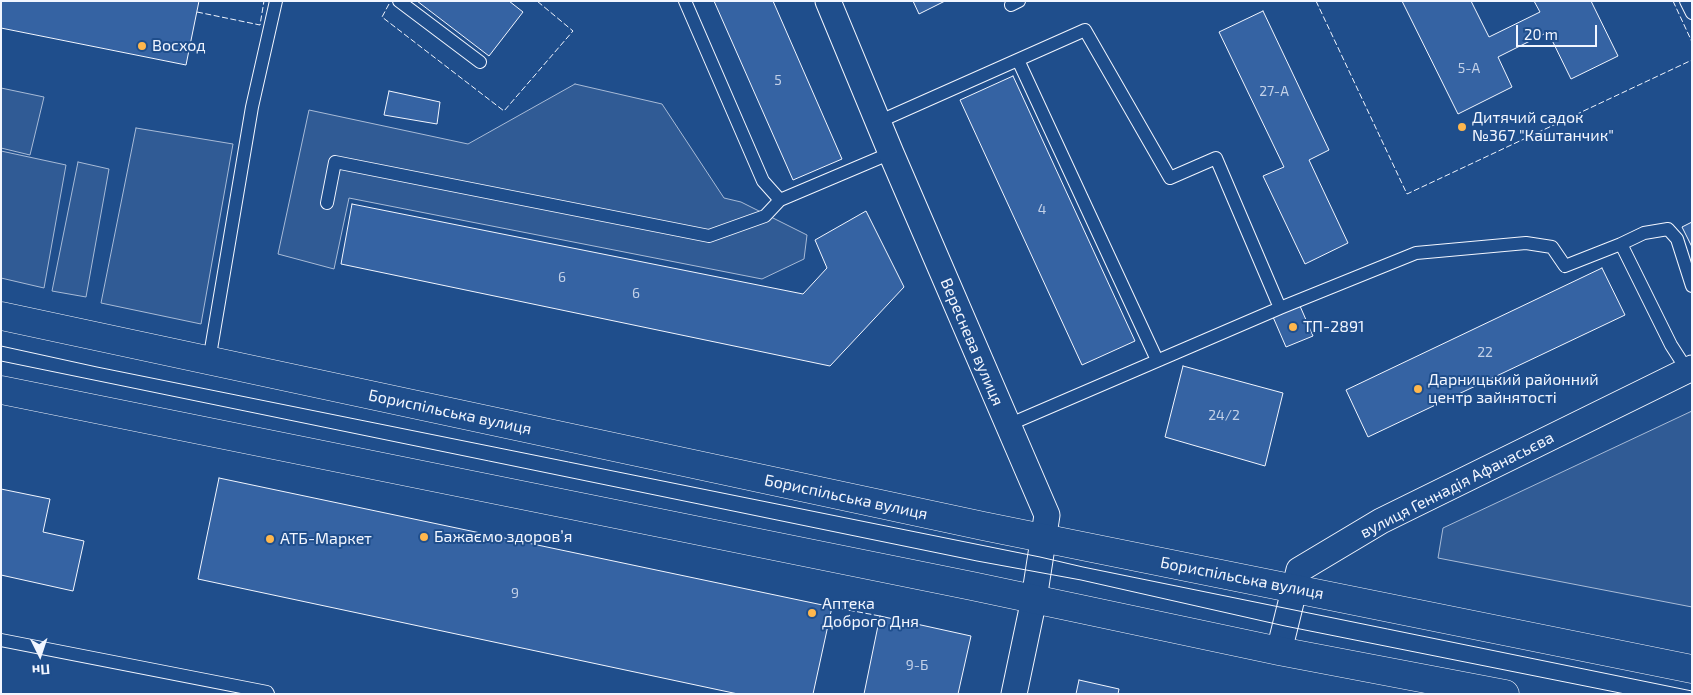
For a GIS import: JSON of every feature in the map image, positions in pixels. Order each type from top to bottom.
[{"type":"main road","name":"Бориспільська вулиця","points":[[1,316],[983,526],[1692,668]]},
{"type":"main road","points":[[1,390],[1034,599],[1279,651],[1495,693]]},
{"type":"street","name":"Вереснева вулиця","points":[[828,1],[891,154],[1047,515],[1034,599],[1014,694]]},
{"type":"street","name":"вулиця Геннадія Афанасьєва","points":[[1279,651],[1299,570],[1381,521],[1689,369]]},
{"type":"lane","points":[[209,361],[252,106],[276,1]]},
{"type":"lane","points":[[399,1],[480,62]]},
{"type":"lane","points":[[685,1],[763,181],[780,200]]},
{"type":"lane","points":[[1686,1],[1692,14]]},
{"type":"lane","points":[[878,122],[1085,30],[1170,178],[1216,158],[1280,308]]},
{"type":"lane","points":[[1018,60],[1157,360]]},
{"type":"lane","points":[[327,202],[335,162],[709,236],[765,216],[780,200],[891,154]]},
{"type":"lane","points":[[1008,425],[1280,308],[1416,253],[1526,243],[1552,247],[1565,266],[1644,233],[1668,229],[1677,239],[1692,286]]},
{"type":"lane","points":[[1621,244],[1671,345],[1689,369]]},
{"type":"lane","points":[[1,640],[268,692],[268,694]]},
{"type":"shaded area","points":[[575,84],[662,104],[724,198],[741,202],[807,235],[804,259],[762,279],[349,198],[334,269],[278,254],[309,110],[468,144]]},
{"type":"shaded area","points":[[1,88],[44,97],[30,155],[1,148]]},
{"type":"shaded area","points":[[136,128],[233,144],[201,324],[101,303]]},
{"type":"shaded area","points":[[1,151],[66,165],[44,288],[1,278]]},
{"type":"shaded area","points":[[78,162],[109,169],[86,297],[52,291]]},
{"type":"shaded area","points":[[1692,411],[1692,607],[1438,558],[1443,528]]},
{"type":"building","name":"Восход","points":[[1,1],[199,1],[186,65],[1,28]]},
{"type":"building","points":[[417,1],[509,1],[523,12],[489,56]]},
{"type":"building","points":[[714,1],[773,1],[842,159],[793,180]]},
{"type":"building","points":[[913,1],[945,1],[919,14]]},
{"type":"building","points":[[1402,1],[1471,1],[1489,37],[1540,12],[1534,1],[1591,1],[1618,56],[1571,79],[1548,32],[1498,57],[1512,87],[1458,114]]},
{"type":"building","points":[[1263,11],[1329,150],[1309,160],[1348,243],[1305,264],[1263,176],[1284,167],[1219,32]]},
{"type":"building","points":[[1013,76],[1135,341],[1082,365],[960,100]]},
{"type":"building","points":[[389,91],[440,102],[437,124],[384,115]]},
{"type":"building","points":[[352,204],[803,294],[827,268],[815,240],[866,211],[904,287],[830,366],[341,264]]},
{"type":"building","points":[[1692,222],[1692,247],[1682,227]]},
{"type":"building","points":[[1602,268],[1625,315],[1368,437],[1346,390]]},
{"type":"building","name":"ТП-2891","points":[[1300,306],[1313,336],[1286,347],[1273,317]]},
{"type":"building","points":[[1183,366],[1283,393],[1265,466],[1165,437]]},
{"type":"building","points":[[219,478],[832,607],[813,694],[738,694],[198,579]]},
{"type":"building","points":[[1,489],[50,499],[43,532],[84,541],[73,591],[1,575]]},
{"type":"building","points":[[880,616],[971,636],[958,694],[864,694]]},
{"type":"building","points":[[1079,680],[1119,689],[1118,694],[1076,694]]},
{"type":"tram line","points":[[1,346],[1692,691]]},
{"type":"tram line","points":[[1,361],[977,561],[1081,580],[1285,626],[1625,694]]},
{"type":"fence","points":[[197,12],[260,25],[264,1]]},
{"type":"fence","points":[[389,4],[382,17],[504,111],[573,31],[537,1]]},
{"type":"fence","points":[[1316,1],[1407,194],[1692,60]]},
{"type":"fence","points":[[1673,1],[1692,42]]},
{"type":"fence","points":[[832,607],[880,616]]},
{"type":"place","name":"Восход","points":[[142,46]]},
{"type":"place","name":"Дитячий садок №367 \"Каштанчик\"","points":[[1462,127]]},
{"type":"place","name":"ТП-2891","points":[[1293,327]]},
{"type":"place","name":"Дарницький районний центр зайнятості","points":[[1418,389]]},
{"type":"place","name":"Бажаємо здоровʼя","points":[[424,537]]},
{"type":"place","name":"АТБ-Маркет","points":[[270,539]]},
{"type":"place","name":"Аптека Доброго Дня","points":[[812,613]]}]
